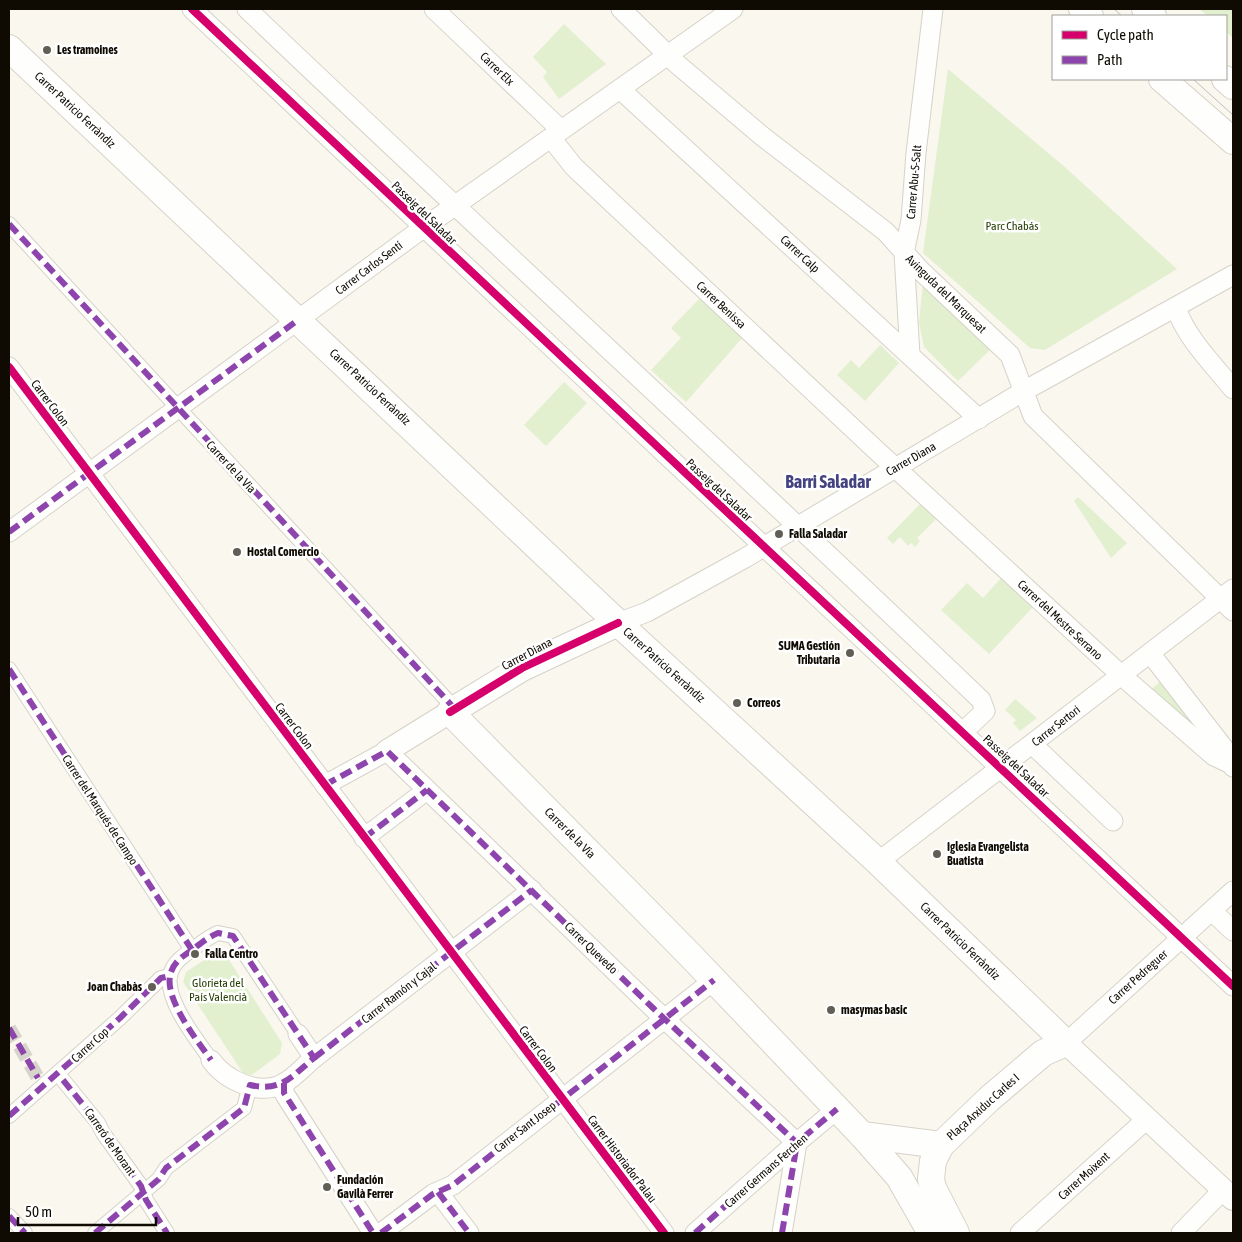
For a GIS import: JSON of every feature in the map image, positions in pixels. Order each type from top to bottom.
[{"type":"main road","name":"Carrer Patricio Ferràndiz","points":[[9,48],[618,623],[878,862],[1066,1043]]},
{"type":"main road","points":[[1163,80],[1233,141]]},
{"type":"main road","name":"Carrer Diana","points":[[453,711],[531,664],[618,623]]},
{"type":"main road","name":"Carrer de la Via","points":[[453,711],[714,980]]},
{"type":"main road","points":[[714,980],[886,1162],[907,1190],[931,1233]]},
{"type":"main road","name":"Plaça Arxiduc Carles I","points":[[862,1136],[941,1145],[989,1099],[1042,1053],[1066,1043]]},
{"type":"main road","points":[[941,1145],[934,1161],[931,1180],[933,1188],[956,1233]]},
{"type":"street","name":"Passeig del Saladar","points":[[192,9],[763,546],[964,731],[1233,986]]},
{"type":"street","name":"Passeig del Saladar","points":[[247,9],[982,700],[985,711],[964,731]]},
{"type":"street","name":"Carrer Elx","points":[[434,9],[556,134]]},
{"type":"street","name":"Avinguda del Marquesat","points":[[621,9],[669,56],[762,136],[886,232],[904,253],[1010,355],[1033,416],[1229,599]]},
{"type":"street","name":"Carrer Carlos Sentí","points":[[9,532],[423,228],[733,9]]},
{"type":"street","name":"Carrer Abu-S-Salt","points":[[910,355],[904,253],[911,220],[916,153],[933,9]]},
{"type":"street","name":"Carrer Calp","points":[[620,90],[979,419]]},
{"type":"street","name":"Carrer Benissa","points":[[556,134],[574,167],[896,468]]},
{"type":"street","name":"Carrer de la Via","points":[[9,224],[453,711]]},
{"type":"street","name":"Carrer Diana","points":[[618,623],[647,612],[763,546],[1024,391],[1233,275]]},
{"type":"street","points":[[1176,308],[1181,322],[1195,342],[1233,389]]},
{"type":"street","name":"Carrer Colon","points":[[9,367],[561,1099]]},
{"type":"street","name":"Carrer del Mestre Serrano","points":[[896,468],[1121,675],[1214,756],[1232,766]]},
{"type":"street","name":"Carrer Sertori","points":[[878,862],[1150,653],[1229,599]]},
{"type":"street","name":"Carrer del Mestre Serrano","points":[[1150,653],[1223,747],[1232,766]]},
{"type":"street","name":"Carrer del Marqués de Campo","points":[[9,669],[192,950]]},
{"type":"street","name":"Carrer Diana","points":[[325,785],[387,751],[453,711]]},
{"type":"street","points":[[1032,744],[1113,821]]},
{"type":"street","name":"Carrer Quevedo","points":[[387,751],[665,1020],[797,1143]]},
{"type":"street","points":[[364,838],[427,790]]},
{"type":"street","name":"Carrer Ramón y Cajal","points":[[314,1058],[532,890]]},
{"type":"street","name":"Carrer Pedreguer","points":[[1066,1043],[1233,891]]},
{"type":"street","points":[[1212,911],[1233,931]]},
{"type":"street","points":[[218,933],[233,936],[314,1058],[284,1083],[266,1088],[230,1078],[211,1060],[192,1034],[174,1000],[170,988],[170,976],[177,962],[192,950],[218,933]]},
{"type":"street","name":"Carrer Cop","points":[[9,1116],[120,1018],[161,978],[170,976]]},
{"type":"street","name":"Carrer Sant Josep","points":[[381,1233],[438,1192],[453,1185],[714,980]]},
{"type":"street","name":"Carrer Patricio Ferràndiz","points":[[1066,1043],[1228,1195]]},
{"type":"street","name":"Carreró de Morant","points":[[63,1080],[98,1123],[144,1192],[168,1233]]},
{"type":"street","points":[[284,1083],[284,1093],[373,1233]]},
{"type":"street","points":[[95,1233],[160,1178],[166,1168],[244,1108],[250,1085]]},
{"type":"street","name":"Carrer Historiador Palau","points":[[561,1099],[664,1233]]},
{"type":"street","name":"Carrer Germans Ferchen","points":[[695,1233],[837,1109]]},
{"type":"street","name":"Carrer Moixent","points":[[1020,1233],[1148,1119]]},
{"type":"street","points":[[782,1233],[797,1143]]},
{"type":"street","points":[[438,1192],[469,1233]]},
{"type":"street","points":[[1181,1233],[1228,1195]]},
{"type":"street","points":[[9,1216],[25,1233]]},
{"type":"green space","points":[[1199,9],[1233,9],[1233,38],[1227,33],[1227,15],[1207,15]]},
{"type":"green space","points":[[564,24],[606,64],[559,99],[543,77],[547,72],[533,57]]},
{"type":"green space","name":"Parc Chabás","points":[[948,69],[1066,168],[1177,269],[1045,350],[1030,348],[923,253]]},
{"type":"green space","points":[[923,282],[990,350],[958,381],[924,347],[919,323]]},
{"type":"green space","points":[[701,297],[743,337],[686,402],[651,370],[681,338],[671,328]]},
{"type":"green space","points":[[880,345],[899,363],[865,401],[837,375],[851,360],[859,368]]},
{"type":"green space","points":[[564,382],[587,403],[546,446],[524,425]]},
{"type":"green space","points":[[1078,497],[1127,543],[1111,558],[1074,501]]},
{"type":"green space","points":[[921,503],[937,518],[917,538],[920,541],[915,547],[911,543],[908,546],[900,537],[893,544],[887,538]]},
{"type":"green space","points":[[1001,578],[1033,607],[989,654],[941,610],[967,583],[983,598]]},
{"type":"green space","points":[[1160,682],[1216,749],[1150,690]]},
{"type":"green space","points":[[1015,699],[1037,718],[1020,731],[1013,723],[1016,720],[1005,710]]},
{"type":"green space","name":"Glorieta del País Valencià","points":[[215,953],[226,955],[282,1043],[280,1054],[252,1075],[243,1073],[183,982],[186,972]]},
{"type":"tunnel","points":[[9,1028],[38,1078]]},
{"type":"tram line","points":[[1114,9],[1121,15]]},
{"type":"tram line","points":[[1194,80],[1233,115]]},
{"type":"marked path","points":[[9,224],[455,709]]},
{"type":"marked path","points":[[9,532],[298,320]]},
{"type":"marked path","points":[[9,669],[192,950]]},
{"type":"marked path","points":[[325,785],[387,751],[653,1008],[797,1143]]},
{"type":"marked path","points":[[364,838],[427,790]]},
{"type":"marked path","points":[[314,1058],[532,890]]},
{"type":"marked path","points":[[95,1233],[159,1179],[166,1168],[244,1108],[250,1085],[261,1087],[278,1085],[292,1077],[314,1058],[233,936],[218,933],[180,959],[171,972],[170,982],[171,993],[182,1018],[211,1060]]},
{"type":"marked path","points":[[9,1116],[120,1018],[161,978],[170,976]]},
{"type":"marked path","points":[[381,1233],[433,1194],[453,1185],[714,980]]},
{"type":"marked path","points":[[9,1028],[38,1078]]},
{"type":"marked path","points":[[63,1080],[98,1123],[103,1133],[141,1186],[146,1200],[167,1233]]},
{"type":"marked path","points":[[284,1083],[284,1093],[373,1233]]},
{"type":"marked path","points":[[695,1233],[837,1109]]},
{"type":"marked path","points":[[782,1233],[797,1143]]},
{"type":"marked path","points":[[438,1192],[469,1233]]},
{"type":"marked path","points":[[9,1216],[25,1233]]},
{"type":"cycle path","points":[[192,9],[1233,986]]},
{"type":"cycle path","points":[[9,367],[664,1233]]},
{"type":"cycle path","points":[[450,712],[522,668],[618,623]]},
{"type":"place","name":"Les tramoines","points":[[47,50]]},
{"type":"place","name":"Falla Saladar","points":[[779,534]]},
{"type":"place","name":"Hostal Comercio","points":[[237,552]]},
{"type":"place","name":"SUMA Gestión Tributaria","points":[[850,653]]},
{"type":"place","name":"Correos","points":[[737,703]]},
{"type":"place","name":"Iglesia Evangelista Buatista","points":[[937,854]]},
{"type":"place","name":"Falla Centro","points":[[195,954]]},
{"type":"place","name":"Joan Chabàs","points":[[152,987]]},
{"type":"place","name":"masymas basic","points":[[831,1010]]},
{"type":"place","name":"Fundación Gavilà Ferrer","points":[[327,1187]]},
{"type":"district","name":"Barri Saladar","points":[[828,481]]}]
